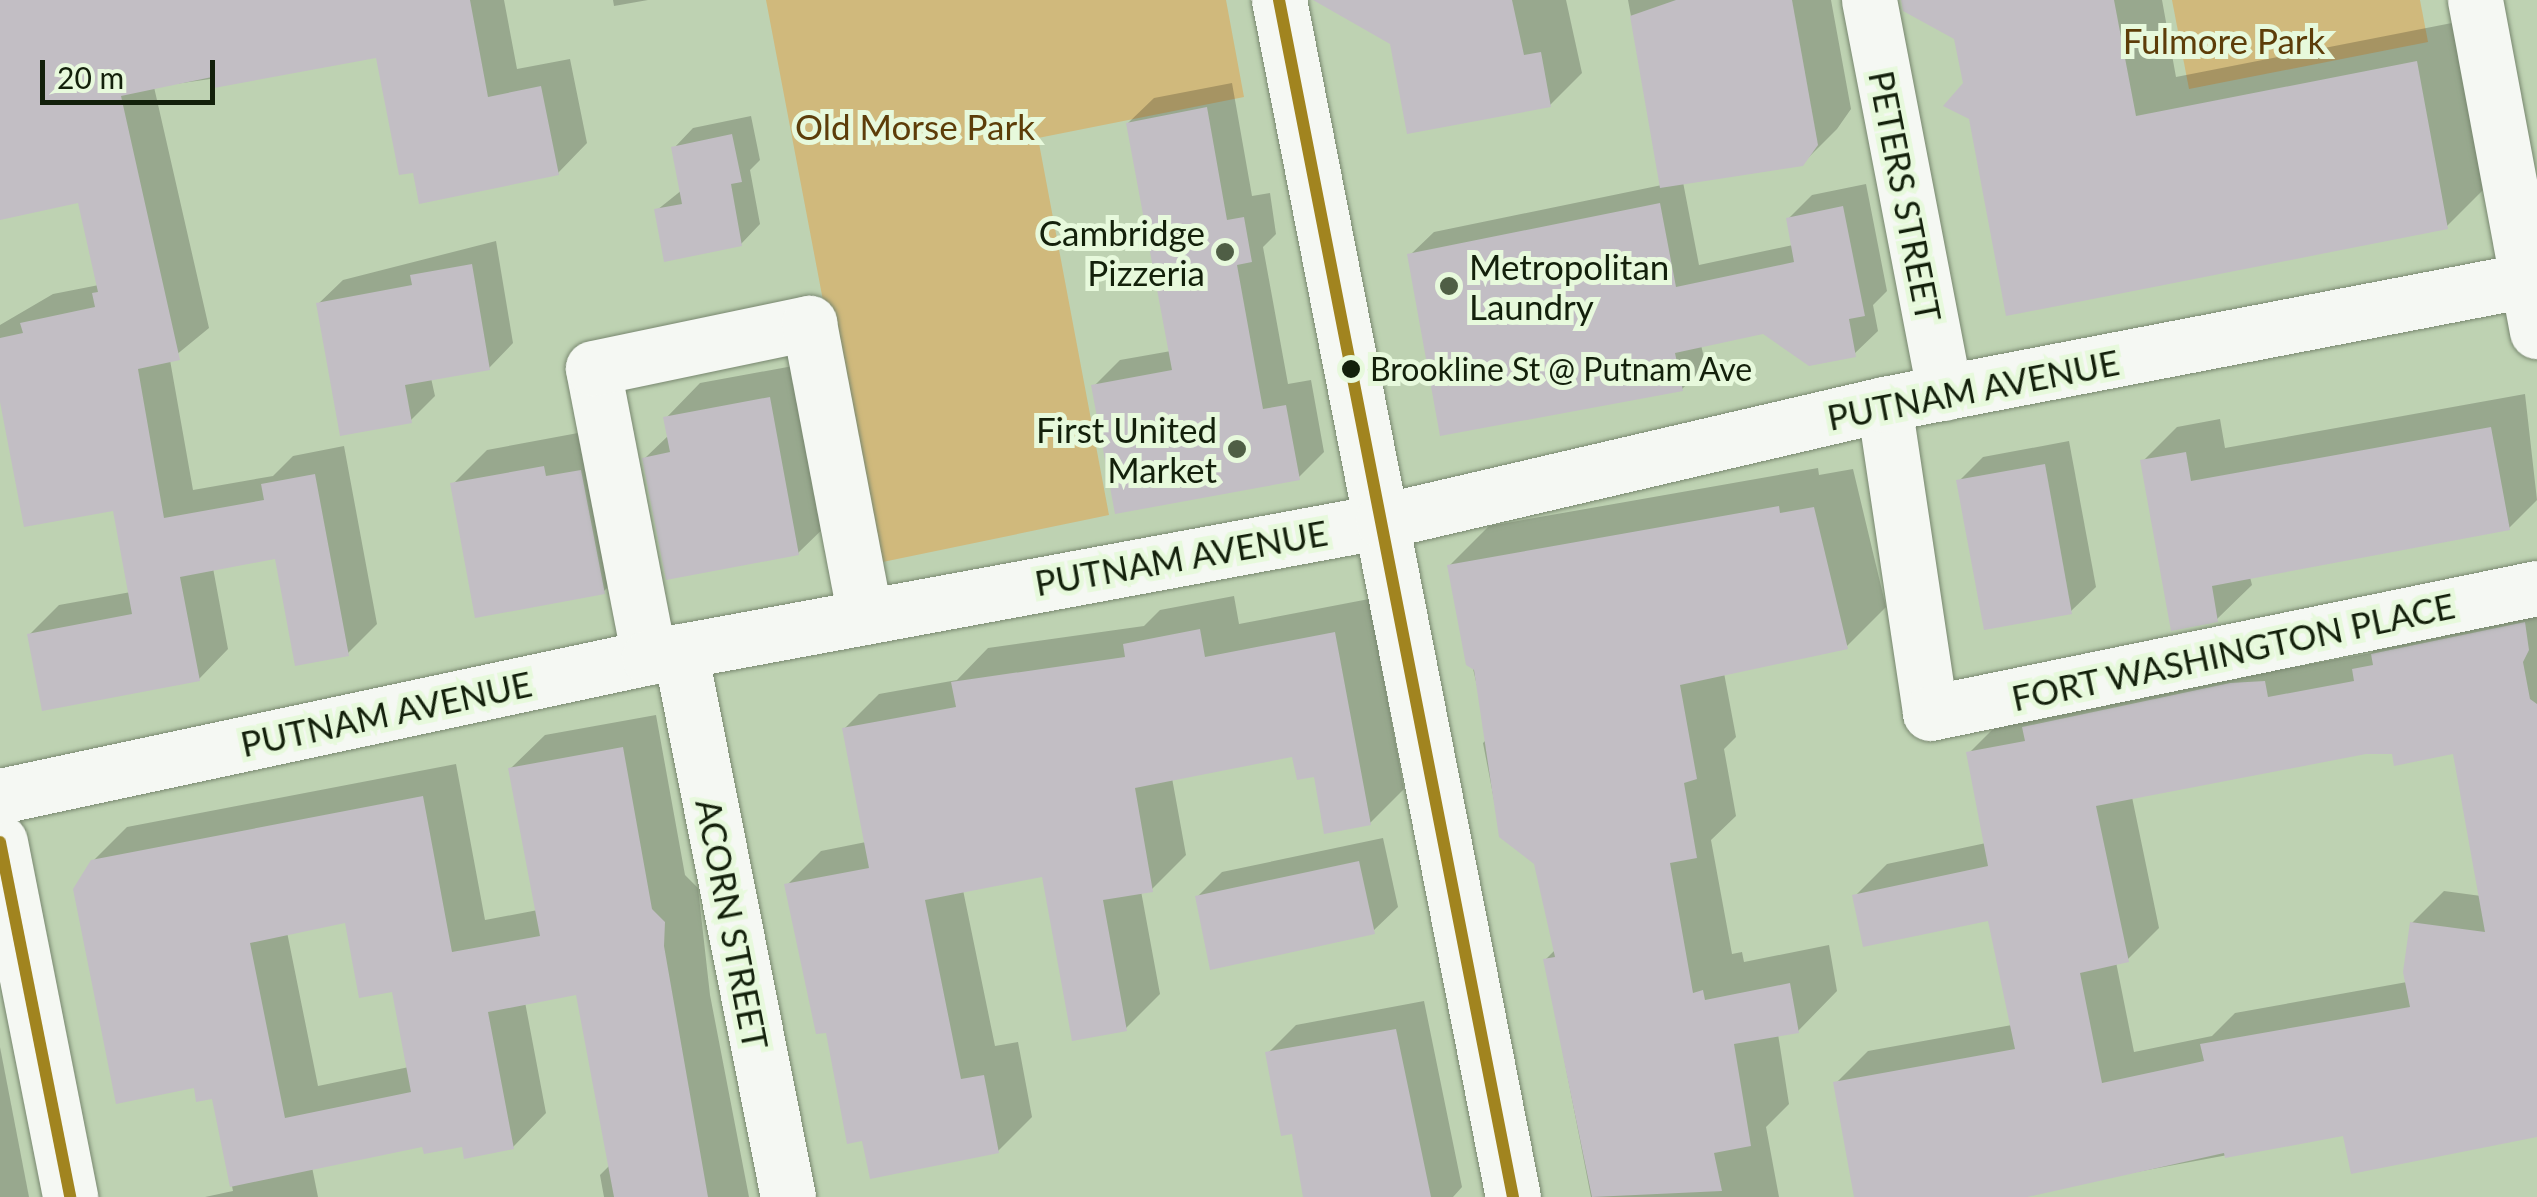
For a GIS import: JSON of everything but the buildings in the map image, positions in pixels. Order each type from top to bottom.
[{"type":"main road","points":[[1279,0],[1384,521],[1513,1197]]},
{"type":"main road","name":"PETERS STREET","points":[[1869,0],[1945,393]]},
{"type":"main road","points":[[2475,0],[2534,296]]},
{"type":"main road","name":"PUTNAM AVENUE","points":[[0,796],[665,654],[1384,521],[1884,404],[2470,296],[2534,296]]},
{"type":"main road","name":"ACORN STREET","points":[[788,1197],[665,654],[593,368],[809,323],[865,617]]},
{"type":"main road","name":"FORT WASHINGTON PLACE","points":[[1884,404],[1930,713],[2537,588]]},
{"type":"main road","points":[[0,842],[70,1197]]},
{"type":"green space","name":"Old Morse Park","points":[[766,0],[1226,0],[1244,97],[1038,138],[1109,515],[873,564]]},
{"type":"green space","name":"Fulmore Park","points":[[2172,0],[2420,0],[2428,42],[2189,89]]},
{"type":"transit line","points":[[1279,0],[1513,1197]]},
{"type":"transit line","points":[[0,842],[70,1197]]},
{"type":"place","name":"Cambridge Pizzeria","points":[[1225,252]]},
{"type":"place","name":"Metropolitan Laundry","points":[[1449,286]]},
{"type":"place","name":"Brookline St @ Putnam Ave","points":[[1351,369]]},
{"type":"place","name":"First United Market","points":[[1237,449]]}]
